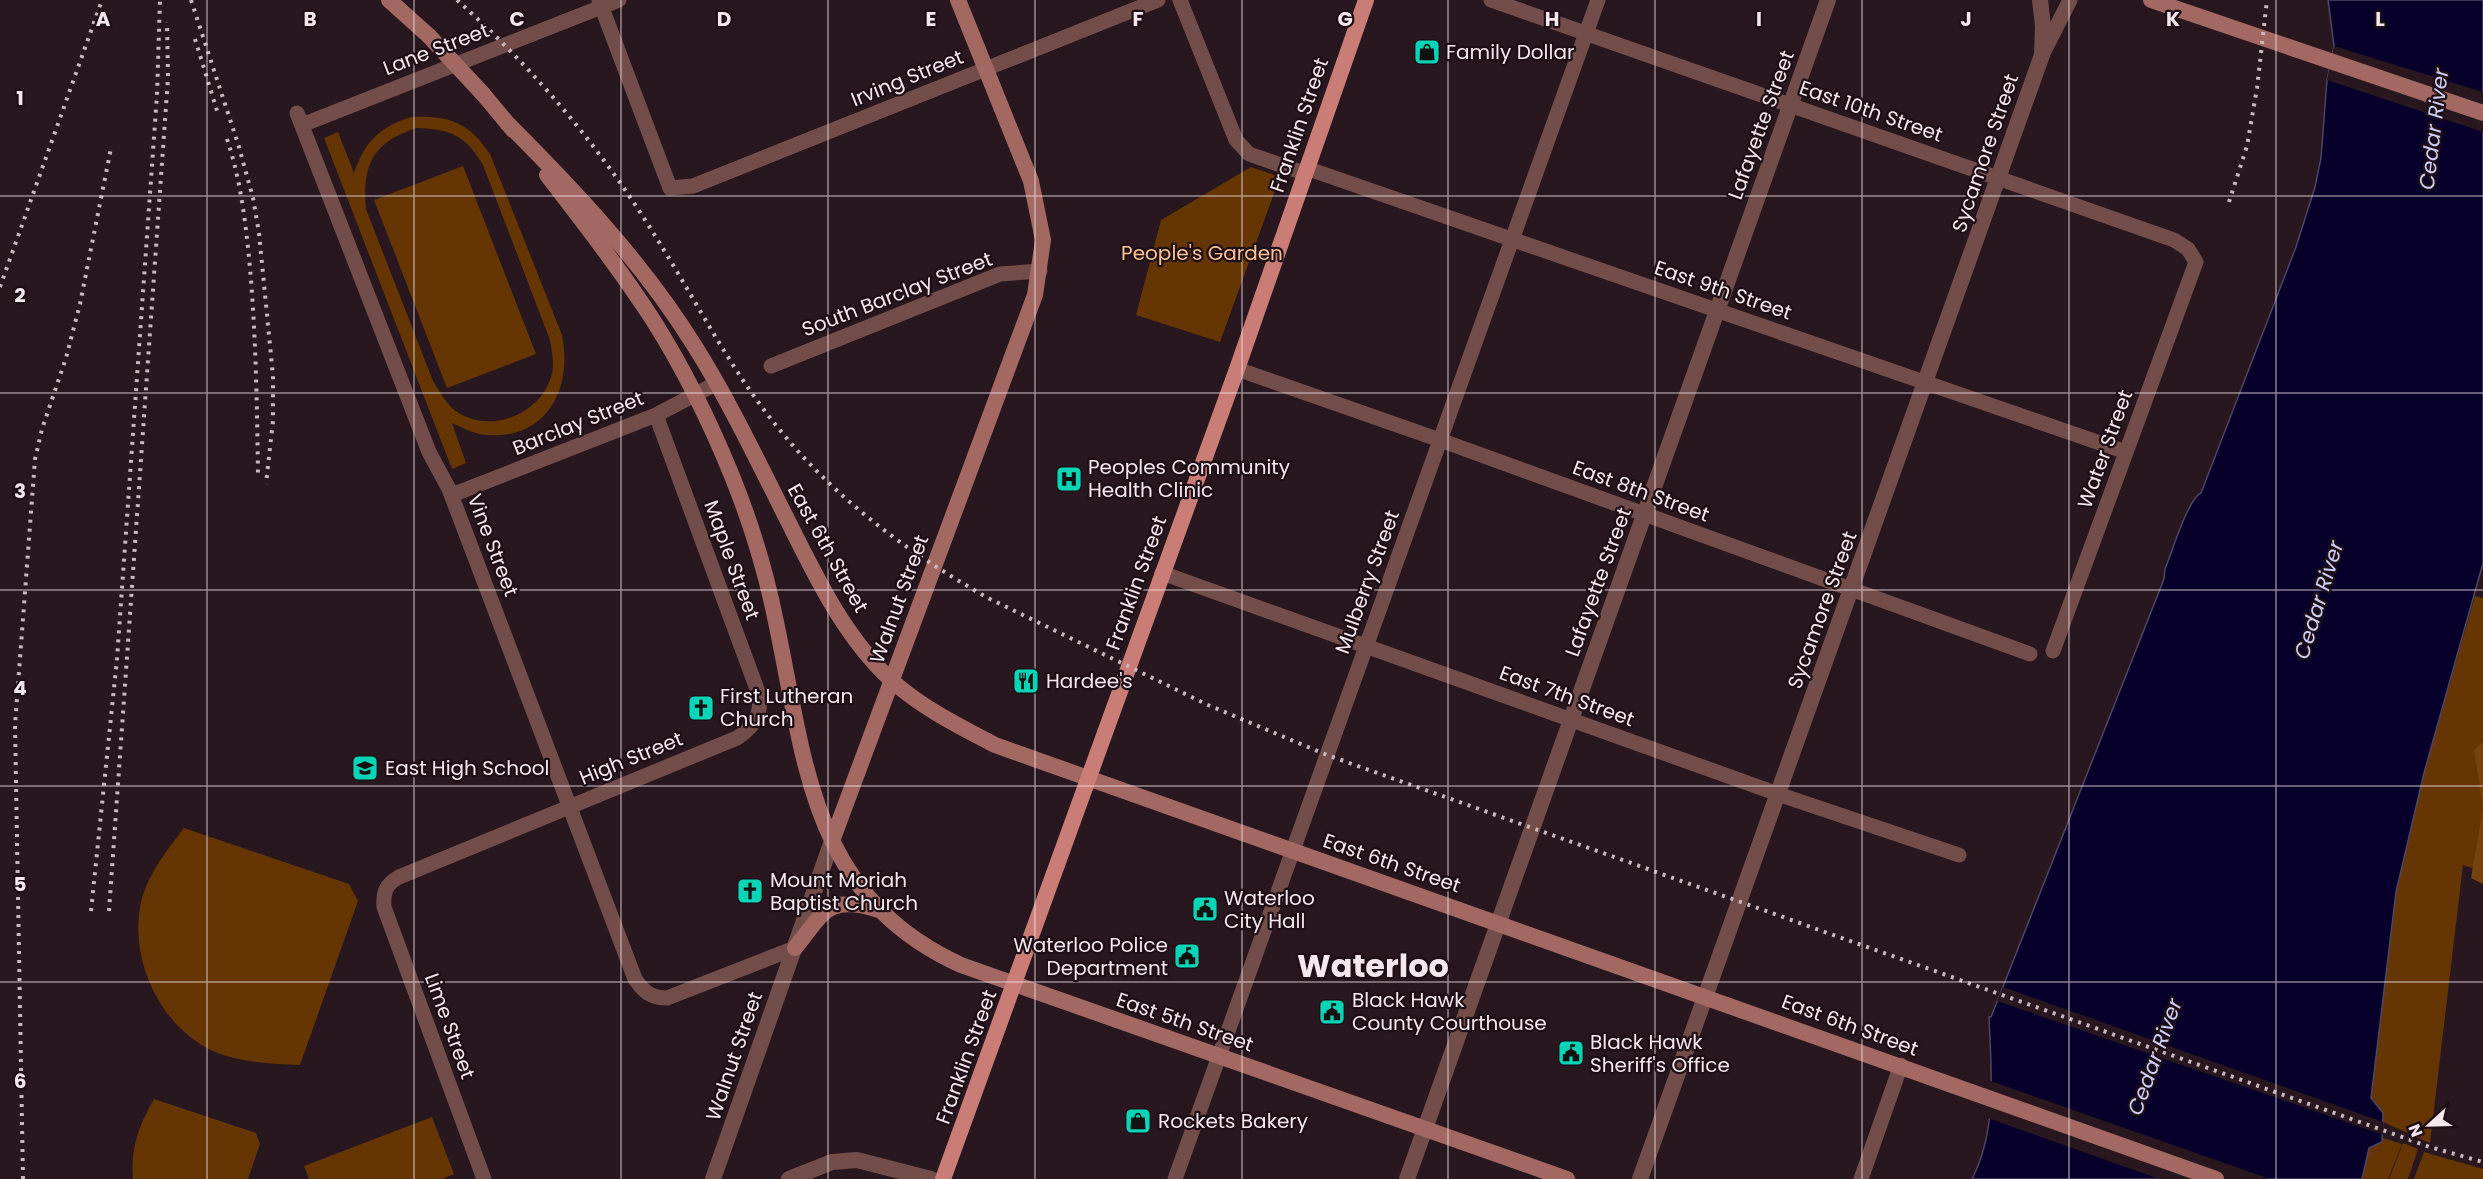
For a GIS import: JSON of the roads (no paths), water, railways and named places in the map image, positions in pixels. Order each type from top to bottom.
[{"type":"main road","points":[[389,0],[429,36],[507,123]]},
{"type":"main road","name":"Walnut Street","points":[[832,841],[1035,295],[1040,271],[1043,240],[1032,182],[958,0]]},
{"type":"main road","name":"Franklin Street","points":[[943,1179],[1237,369],[1366,0]]},
{"type":"main road","points":[[2151,0],[2483,113]]},
{"type":"main road","name":"East 6th Street","points":[[507,123],[567,183],[672,310],[717,383],[827,598],[854,638],[892,680],[937,714],[996,745],[1901,1065],[2216,1179]]},
{"type":"main road","name":"East 5th Street","points":[[507,123],[634,291],[696,395],[721,448],[754,536],[776,620],[805,767],[820,815],[832,841],[859,887],[880,910],[902,931],[940,955],[1015,984],[1567,1179]]},
{"type":"main road","points":[[795,948],[818,917],[830,908],[844,903],[859,904],[880,910]]},
{"type":"street","name":"Lane Street","points":[[300,119],[600,4],[619,0]]},
{"type":"street","name":"Irving Street","points":[[600,4],[670,188],[693,186],[1158,0]]},
{"type":"street","name":"East 9th Street","points":[[1180,0],[1236,141],[1249,154],[1512,239],[2126,452]]},
{"type":"street","name":"East 10th Street","points":[[1491,0],[2174,240],[2188,249],[2196,262]]},
{"type":"street","name":"Mulberry Street","points":[[1175,1179],[1598,0]]},
{"type":"street","name":"Lafayette Street","points":[[1407,1179],[1828,0]]},
{"type":"street","name":"Sycamore Street","points":[[2040,0],[2043,26],[2042,55]]},
{"type":"street","name":"Sycamore Street","points":[[1640,1179],[2042,55],[2070,0]]},
{"type":"street","name":"Vine Street","points":[[300,119],[429,452],[452,495],[635,979],[647,994],[656,998],[668,998],[795,948]]},
{"type":"street","name":"Water Street","points":[[2053,651],[2196,262]]},
{"type":"street","name":"South Barclay Street","points":[[771,366],[1000,274],[1040,271]]},
{"type":"street","name":"East 8th Street","points":[[1237,369],[1440,440],[2030,654]]},
{"type":"street","name":"Barclay Street","points":[[452,495],[656,415],[717,383]]},
{"type":"street","name":"Maple Street","points":[[656,415],[758,692],[761,702],[756,721]]},
{"type":"street","name":"East 7th Street","points":[[1162,573],[1778,795],[1959,855]]},
{"type":"street","name":"High Street","points":[[387,886],[399,877],[737,738],[756,721]]},
{"type":"street","name":"Walnut Street","points":[[713,1179],[832,841]]},
{"type":"street","name":"Lime Street","points":[[387,886],[383,895],[385,911],[484,1179]]},
{"type":"street","points":[[1861,1179],[1901,1065]]},
{"type":"street","points":[[789,1179],[832,1162],[857,1160],[931,1179]]},
{"type":"water","name":"Cedar River","points":[[2328,0],[2483,0],[2483,563],[2424,773],[2396,892],[2371,1098],[2383,1113],[2382,1142],[2369,1148],[2362,1179],[1972,1179],[1986,1140],[1989,1120],[1991,1079],[1989,1017],[1991,1017],[2164,579],[2165,569],[2180,528],[2191,505],[2201,493],[2296,247],[2315,187],[2321,158],[2327,80],[2334,46]]},
{"type":"railway","points":[[0,287],[102,0]]},
{"type":"railway","points":[[91,911],[117,659],[157,95],[160,0]]},
{"type":"railway","points":[[191,0],[239,147],[253,198],[259,233],[273,376],[273,421],[266,484]]},
{"type":"railway","points":[[457,0],[513,54],[590,142],[636,206],[740,376],[794,447],[818,473],[871,520],[929,562],[990,599],[1208,705],[1327,755],[2430,1147],[2483,1162]]},
{"type":"railway","points":[[2229,202],[2247,146],[2257,88],[2267,0]]},
{"type":"railway","points":[[109,911],[168,78],[167,22]]},
{"type":"railway","points":[[195,39],[218,114]]},
{"type":"railway","points":[[227,139],[246,227],[253,304],[258,473]]},
{"type":"railway","points":[[23,1179],[15,725],[35,459],[80,304],[111,148]]},
{"type":"place","name":"Family Dollar","points":[[1427,52]]},
{"type":"place","name":"Peoples Community Health Clinic","points":[[1069,479]]},
{"type":"place","name":"Hardee's","points":[[1026,681]]},
{"type":"place","name":"First Lutheran Church","points":[[701,708]]},
{"type":"place","name":"East High School","points":[[365,768]]},
{"type":"place","name":"Mount Moriah Baptist Church","points":[[750,891]]},
{"type":"place","name":"Waterloo City Hall","points":[[1205,909]]},
{"type":"place","name":"Waterloo Police Department","points":[[1187,956]]},
{"type":"place","name":"Black Hawk County Courthouse","points":[[1332,1012]]},
{"type":"place","name":"Black Hawk Sheriff's Office","points":[[1571,1053]]},
{"type":"place","name":"Rockets Bakery","points":[[1138,1121]]},
{"type":"district","name":"Waterloo","points":[[1373,966]]},
{"type":"park label","name":"People's Garden","points":[[1202,253]]}]
